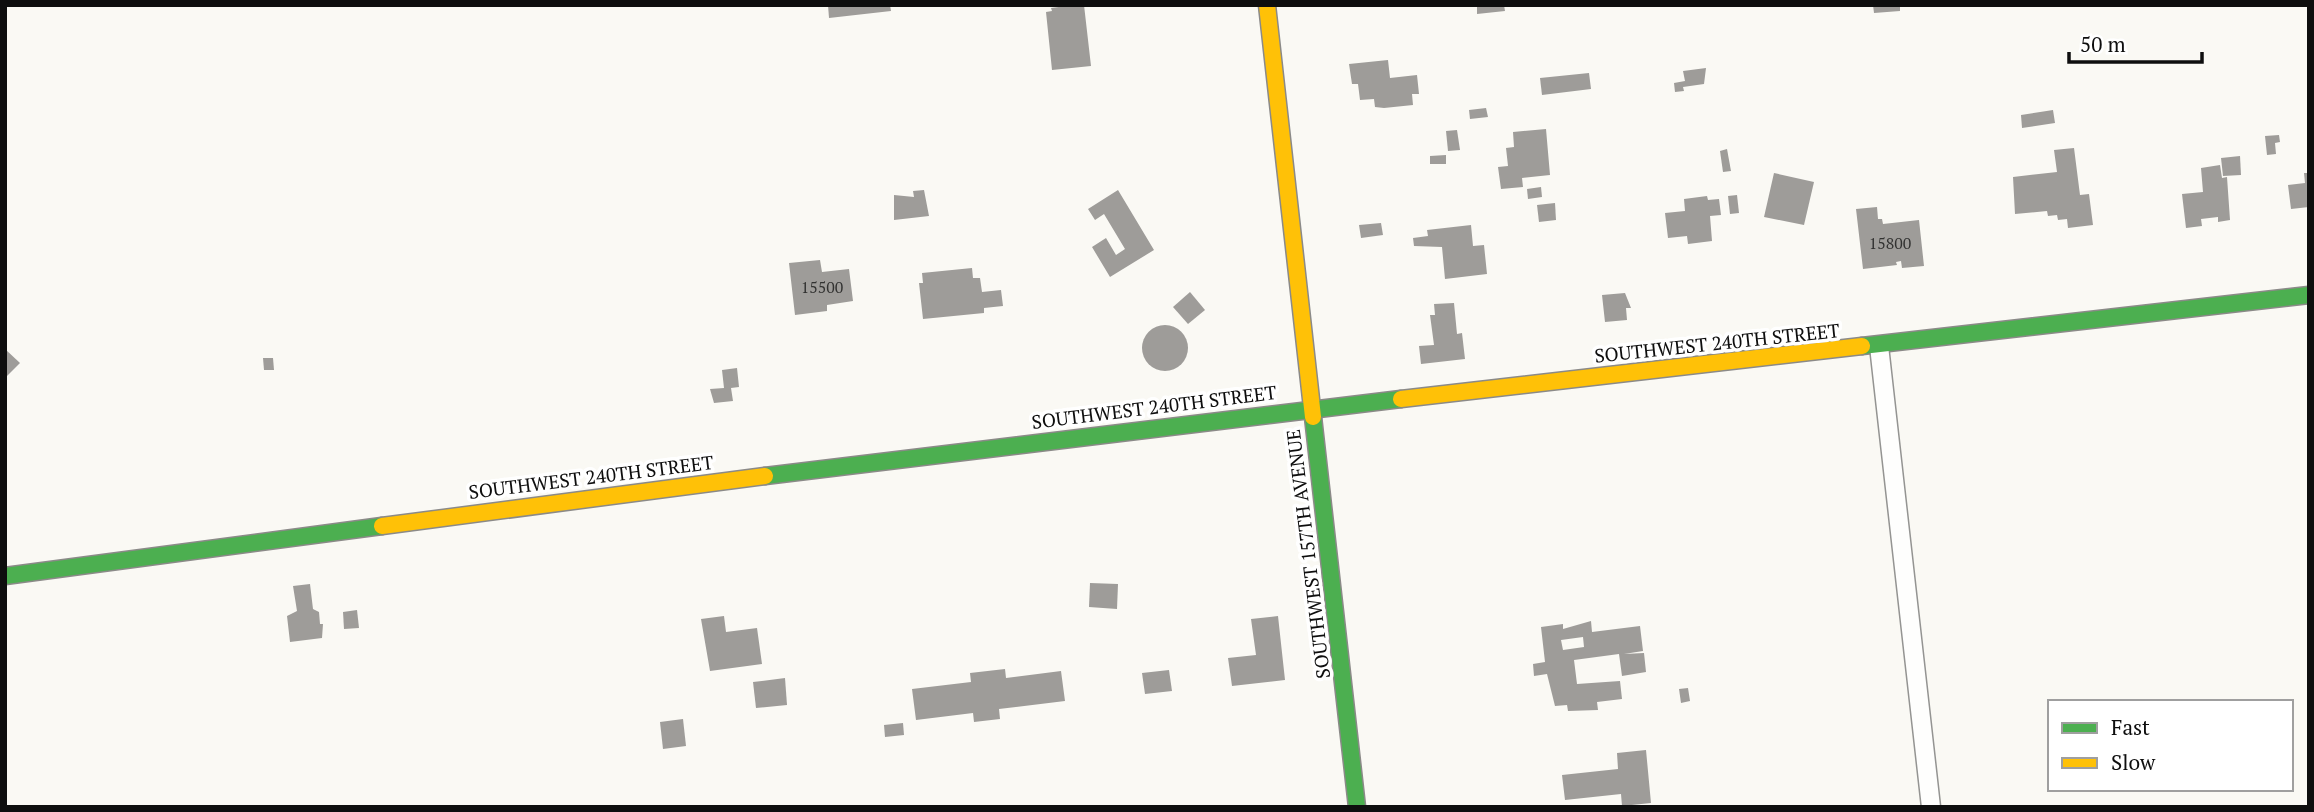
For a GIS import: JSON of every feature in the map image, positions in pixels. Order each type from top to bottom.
[{"type":"street","name":"SOUTHWEST 157TH AVENUE","points":[[1267,5],[1357,807]]},
{"type":"street","name":"SOUTHWEST 240TH STREET","points":[[5,576],[792,472],[1313,409],[2309,295]]},
{"type":"street","points":[[1879,346],[1931,807]]},
{"type":"building","points":[[828,5],[890,5],[891,11],[829,18]]},
{"type":"building","points":[[1084,5],[1091,66],[1052,70],[1046,12],[1052,11],[1051,8]]},
{"type":"building","points":[[1477,5],[1504,5],[1505,11],[1477,14]]},
{"type":"building","points":[[1873,5],[1900,5],[1900,11],[1874,13]]},
{"type":"building","points":[[1388,60],[1390,78],[1417,75],[1419,94],[1412,94],[1413,105],[1384,108],[1375,107],[1374,99],[1360,100],[1358,84],[1352,84],[1349,64]]},
{"type":"building","points":[[1706,68],[1704,84],[1683,87],[1684,91],[1675,92],[1674,83],[1685,81],[1683,71]]},
{"type":"building","points":[[1589,73],[1591,89],[1542,95],[1540,78]]},
{"type":"building","points":[[1486,108],[1488,117],[1470,119],[1469,110]]},
{"type":"building","points":[[2053,110],[2055,123],[2022,128],[2021,115]]},
{"type":"building","points":[[1546,129],[1550,175],[1522,178],[1523,187],[1501,189],[1498,167],[1508,166],[1506,148],[1514,147],[1513,132]]},
{"type":"building","points":[[1457,130],[1460,150],[1448,151],[1446,131]]},
{"type":"building","points":[[2279,135],[2280,142],[2275,143],[2276,154],[2267,155],[2265,136]]},
{"type":"building","points":[[2074,148],[2080,195],[2089,194],[2093,225],[2068,228],[2067,219],[2058,220],[2057,215],[2048,216],[2047,211],[2015,214],[2013,177],[2057,172],[2054,150]]},
{"type":"building","points":[[1727,149],[1731,171],[1723,172],[1720,151]]},
{"type":"building","points":[[1446,155],[1446,164],[1430,164],[1430,156]]},
{"type":"building","points":[[2240,156],[2241,175],[2223,176],[2221,158]]},
{"type":"building","points":[[2220,165],[2222,178],[2227,177],[2230,220],[2218,222],[2218,217],[2201,219],[2202,226],[2186,228],[2182,194],[2203,192],[2201,168]]},
{"type":"building","points":[[1774,173],[1814,182],[1804,225],[1764,217]]},
{"type":"building","points":[[2304,173],[2309,173],[2309,207],[2291,209],[2288,185],[2305,183]]},
{"type":"building","points":[[1541,187],[1542,197],[1528,199],[1527,189]]},
{"type":"building","points":[[924,190],[929,216],[894,220],[894,195],[914,197],[913,191]]},
{"type":"building","points":[[1118,190],[1154,250],[1110,277],[1092,247],[1106,238],[1116,255],[1125,249],[1104,214],[1095,220],[1088,209]]},
{"type":"building","points":[[1737,195],[1739,213],[1730,214],[1728,196]]},
{"type":"building","points":[[1707,196],[1708,200],[1719,199],[1721,215],[1710,216],[1712,241],[1688,244],[1687,236],[1668,238],[1665,213],[1685,211],[1684,199]]},
{"type":"building","points":[[1555,203],[1556,220],[1539,222],[1537,205]]},
{"type":"building","points":[[1877,207],[1878,219],[1882,219],[1883,224],[1919,220],[1924,266],[1902,268],[1901,261],[1896,262],[1897,265],[1863,269],[1856,209]]},
{"type":"building","points":[[1381,223],[1383,235],[1361,238],[1359,225]]},
{"type":"building","points":[[1471,225],[1473,246],[1484,245],[1487,274],[1445,279],[1442,247],[1414,246],[1413,238],[1428,236],[1427,230]]},
{"type":"building","points":[[820,260],[822,272],[849,269],[853,301],[827,305],[827,311],[795,315],[789,263]]},
{"type":"building","points":[[972,268],[973,278],[980,278],[982,292],[1001,290],[1003,306],[984,308],[984,313],[923,319],[919,283],[923,283],[922,273]]},
{"type":"building","points":[[1190,292],[1205,310],[1188,324],[1173,307]]},
{"type":"building","points":[[1625,293],[1631,308],[1626,308],[1627,320],[1605,322],[1602,295]]},
{"type":"building","points":[[1454,303],[1457,334],[1462,333],[1465,359],[1421,364],[1419,346],[1434,345],[1430,315],[1435,315],[1434,304]]},
{"type":"building","points":[[1165,325],[1181,332],[1188,348],[1181,364],[1165,371],[1149,364],[1142,348],[1149,332]]},
{"type":"building","points":[[5,349],[20,363],[5,378]]},
{"type":"building","points":[[263,358],[273,358],[274,370],[264,370]]},
{"type":"building","points":[[737,368],[739,387],[731,388],[733,401],[714,403],[710,389],[724,388],[722,370]]},
{"type":"building","points":[[1090,583],[1118,584],[1117,609],[1089,607]]},
{"type":"building","points":[[310,584],[313,609],[319,612],[320,624],[323,624],[322,638],[290,642],[287,616],[297,611],[293,586]]},
{"type":"building","points":[[357,610],[359,628],[344,629],[343,612]]},
{"type":"building","points":[[724,616],[726,632],[757,628],[762,664],[710,671],[701,619]]},
{"type":"building","points":[[1278,616],[1285,680],[1232,686],[1228,658],[1256,655],[1251,619]]},
{"type":"building","points":[[1591,621],[1592,632],[1640,626],[1643,651],[1624,654],[1644,653],[1646,672],[1622,676],[1619,654],[1574,660],[1577,684],[1620,681],[1622,699],[1597,702],[1598,710],[1568,711],[1567,705],[1555,706],[1547,674],[1534,676],[1533,664],[1545,662],[1541,627],[1563,624],[1563,629]],"holes":[[[1583,637],[1584,647],[1563,650],[1561,640]]]},
{"type":"building","points":[[1005,669],[1006,678],[1061,671],[1065,701],[999,709],[1000,719],[974,722],[973,713],[916,720],[912,689],[971,682],[970,673]]},
{"type":"building","points":[[1169,670],[1172,691],[1145,694],[1142,673]]},
{"type":"building","points":[[785,678],[787,705],[756,708],[753,682]]},
{"type":"building","points":[[1688,688],[1690,701],[1681,703],[1679,689]]},
{"type":"building","points":[[683,719],[686,746],[663,749],[660,722]]},
{"type":"building","points":[[903,723],[904,735],[885,737],[884,725]]},
{"type":"building","points":[[1646,750],[1651,803],[1622,806],[1621,794],[1565,800],[1562,775],[1618,769],[1617,753]]},
{"type":"traffic: fast","points":[[1862,346],[2309,295]]},
{"type":"traffic: fast","points":[[765,476],[1401,399]]},
{"type":"traffic: fast","points":[[1313,417],[1357,807]]},
{"type":"traffic: fast","points":[[5,576],[382,526]]},
{"type":"traffic: slow","points":[[1267,5],[1313,417]]},
{"type":"traffic: slow","points":[[1401,399],[1862,346]]},
{"type":"traffic: slow","points":[[382,526],[765,476]]}]
